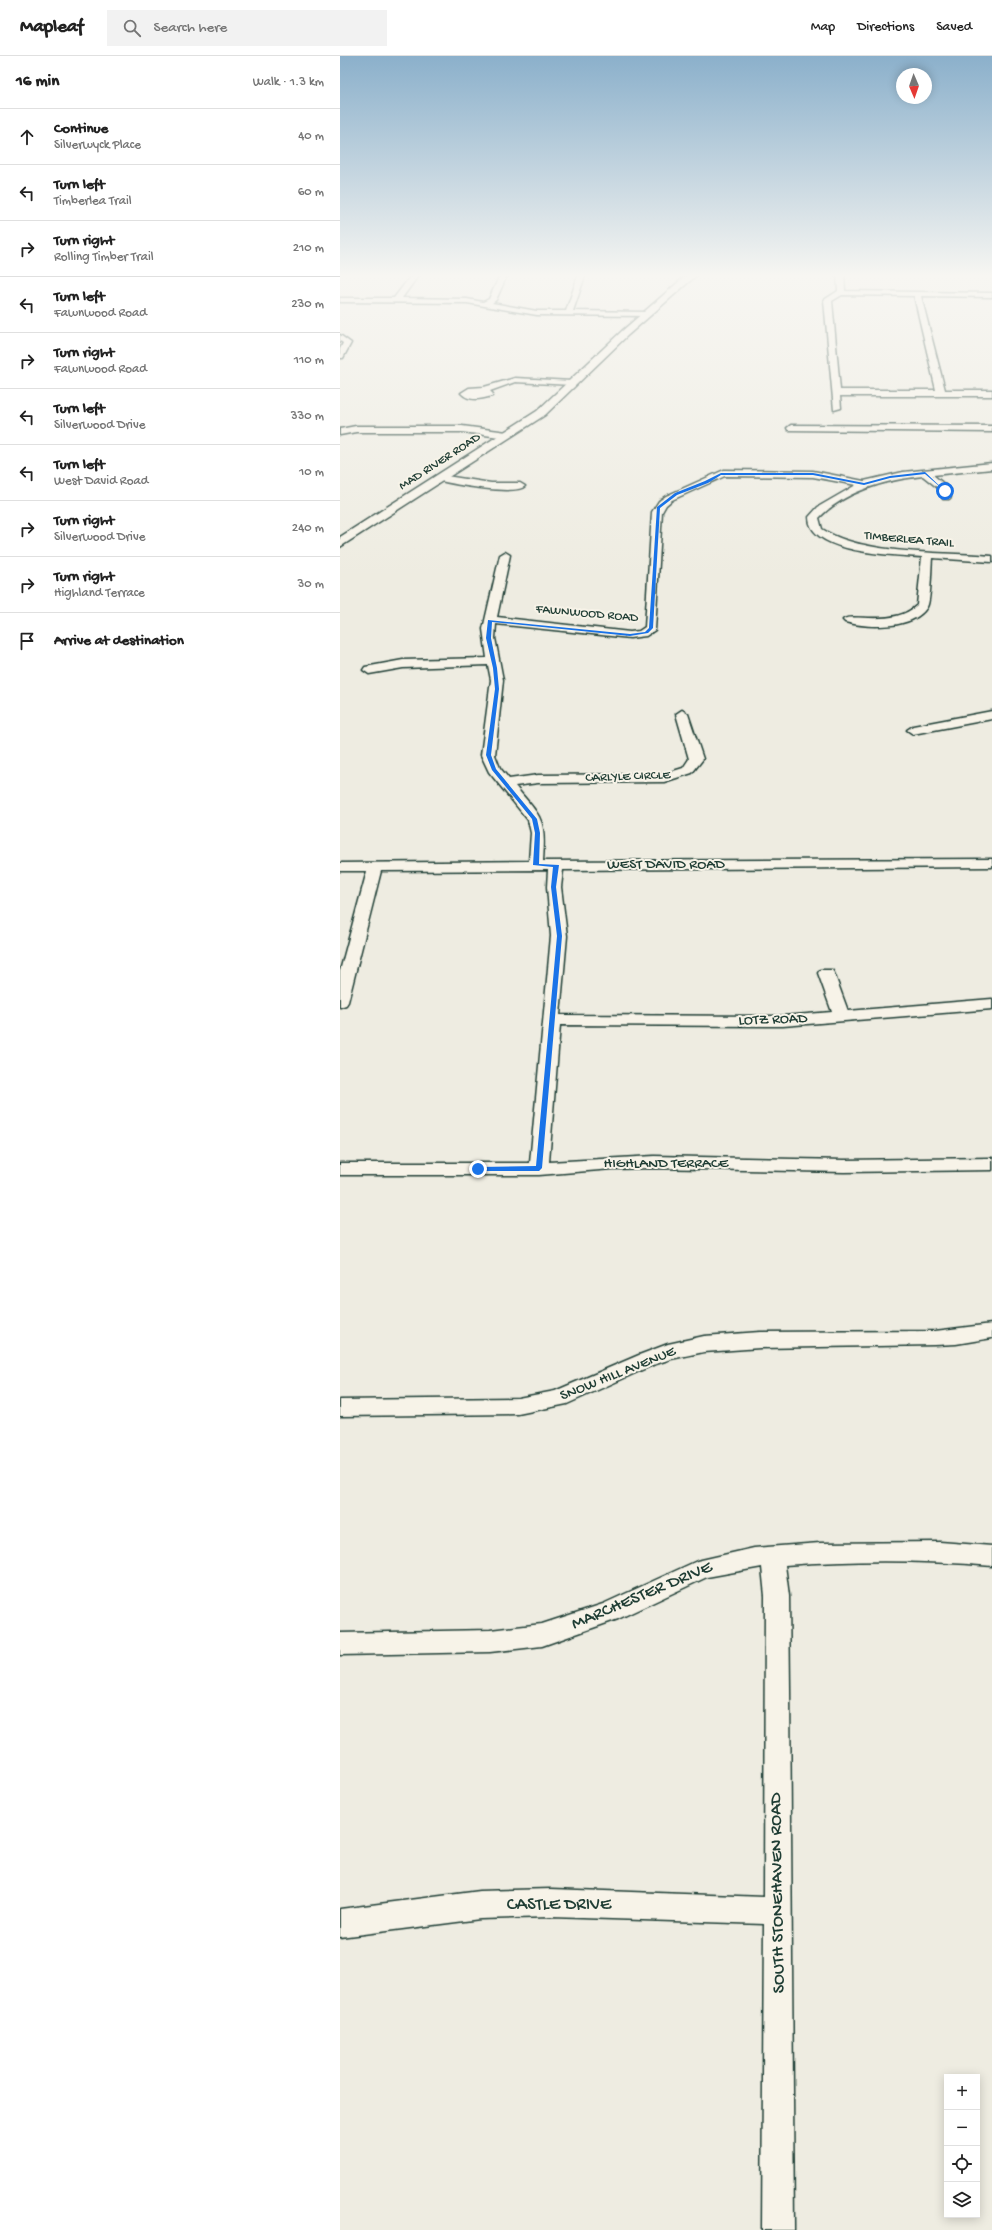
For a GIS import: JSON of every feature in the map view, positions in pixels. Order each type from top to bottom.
[{"type":"street","name":"MAD RIVER ROAD","points":[[342,539],[440,478],[547,408],[581,374]]},
{"type":"street","points":[[834,374],[837,408]]},
{"type":"street","points":[[937,374],[942,393]]},
{"type":"street","points":[[485,390],[496,384],[515,380],[572,383]]},
{"type":"street","points":[[836,393],[992,393]]},
{"type":"street","points":[[791,428],[992,429]]},
{"type":"street","points":[[340,432],[356,429],[462,429],[507,435]]},
{"type":"street","name":"TIMBERLEA TRAIL","points":[[992,466],[890,477],[864,484],[817,512],[814,522],[818,531],[830,539],[853,548],[880,552],[992,559]]},
{"type":"street","name":"FAWNWOOD ROAD","points":[[490,620],[623,634],[642,634],[651,628],[657,512],[660,505],[676,494],[724,473],[813,474],[864,484]]},
{"type":"street","points":[[925,473],[942,487],[946,497]]},
{"type":"street","points":[[440,478],[490,486],[520,486]]},
{"type":"street","points":[[505,555],[490,620],[488,638],[497,689],[488,755],[494,769],[529,810],[537,825],[536,865]]},
{"type":"street","points":[[849,620],[889,621],[904,618],[919,610],[922,606],[927,555]]},
{"type":"street","points":[[642,634],[655,640]]},
{"type":"street","points":[[368,670],[403,664],[493,661]]},
{"type":"street","name":"CARLYLE CIRCLE","points":[[506,783],[538,779],[664,778],[683,773],[692,768],[696,759],[682,714]]},
{"type":"street","points":[[913,730],[992,715]]},
{"type":"street","name":"WEST DAVID ROAD","points":[[340,867],[992,863]]},
{"type":"street","points":[[539,1168],[553,1020],[559,936],[554,887],[556,865]]},
{"type":"street","points":[[340,1002],[375,867]]},
{"type":"street","points":[[826,973],[842,1017]]},
{"type":"street","name":"LOTZ ROAD","points":[[553,1020],[748,1022],[842,1017],[992,1004]]},
{"type":"street","name":"HIGHLAND TERRACE","points":[[340,1170],[539,1168],[640,1162],[844,1166],[955,1163],[992,1164]]},
{"type":"street","name":"SNOW HILL AVENUE","points":[[340,1408],[491,1407],[541,1403],[559,1398],[668,1352],[704,1344],[760,1340],[935,1338],[956,1337],[992,1331]]},
{"type":"street","name":"MARCHESTER DRIVE","points":[[340,1644],[490,1641],[542,1635],[610,1612],[684,1576],[705,1568],[728,1562],[772,1556],[820,1553],[940,1552],[992,1556]]},
{"type":"street","name":"SOUTH STONEHAVEN ROAD","points":[[772,1556],[777,1596],[778,2230]]},
{"type":"street","name":"CASTLE DRIVE","points":[[340,1923],[480,1905],[551,1902],[778,1911]]},
{"type":"route","points":[[478,1169],[539,1168],[553,1020],[559,936],[554,887],[556,865],[536,865],[538,833],[535,819],[494,769],[488,755],[497,689],[495,668],[488,638],[490,620],[504,620],[630,635],[640,635],[646,633],[651,628],[657,512],[659,507],[662,503],[676,494],[707,482],[716,475],[729,473],[802,473],[832,476],[864,484],[890,477],[925,473],[945,491]]}]
